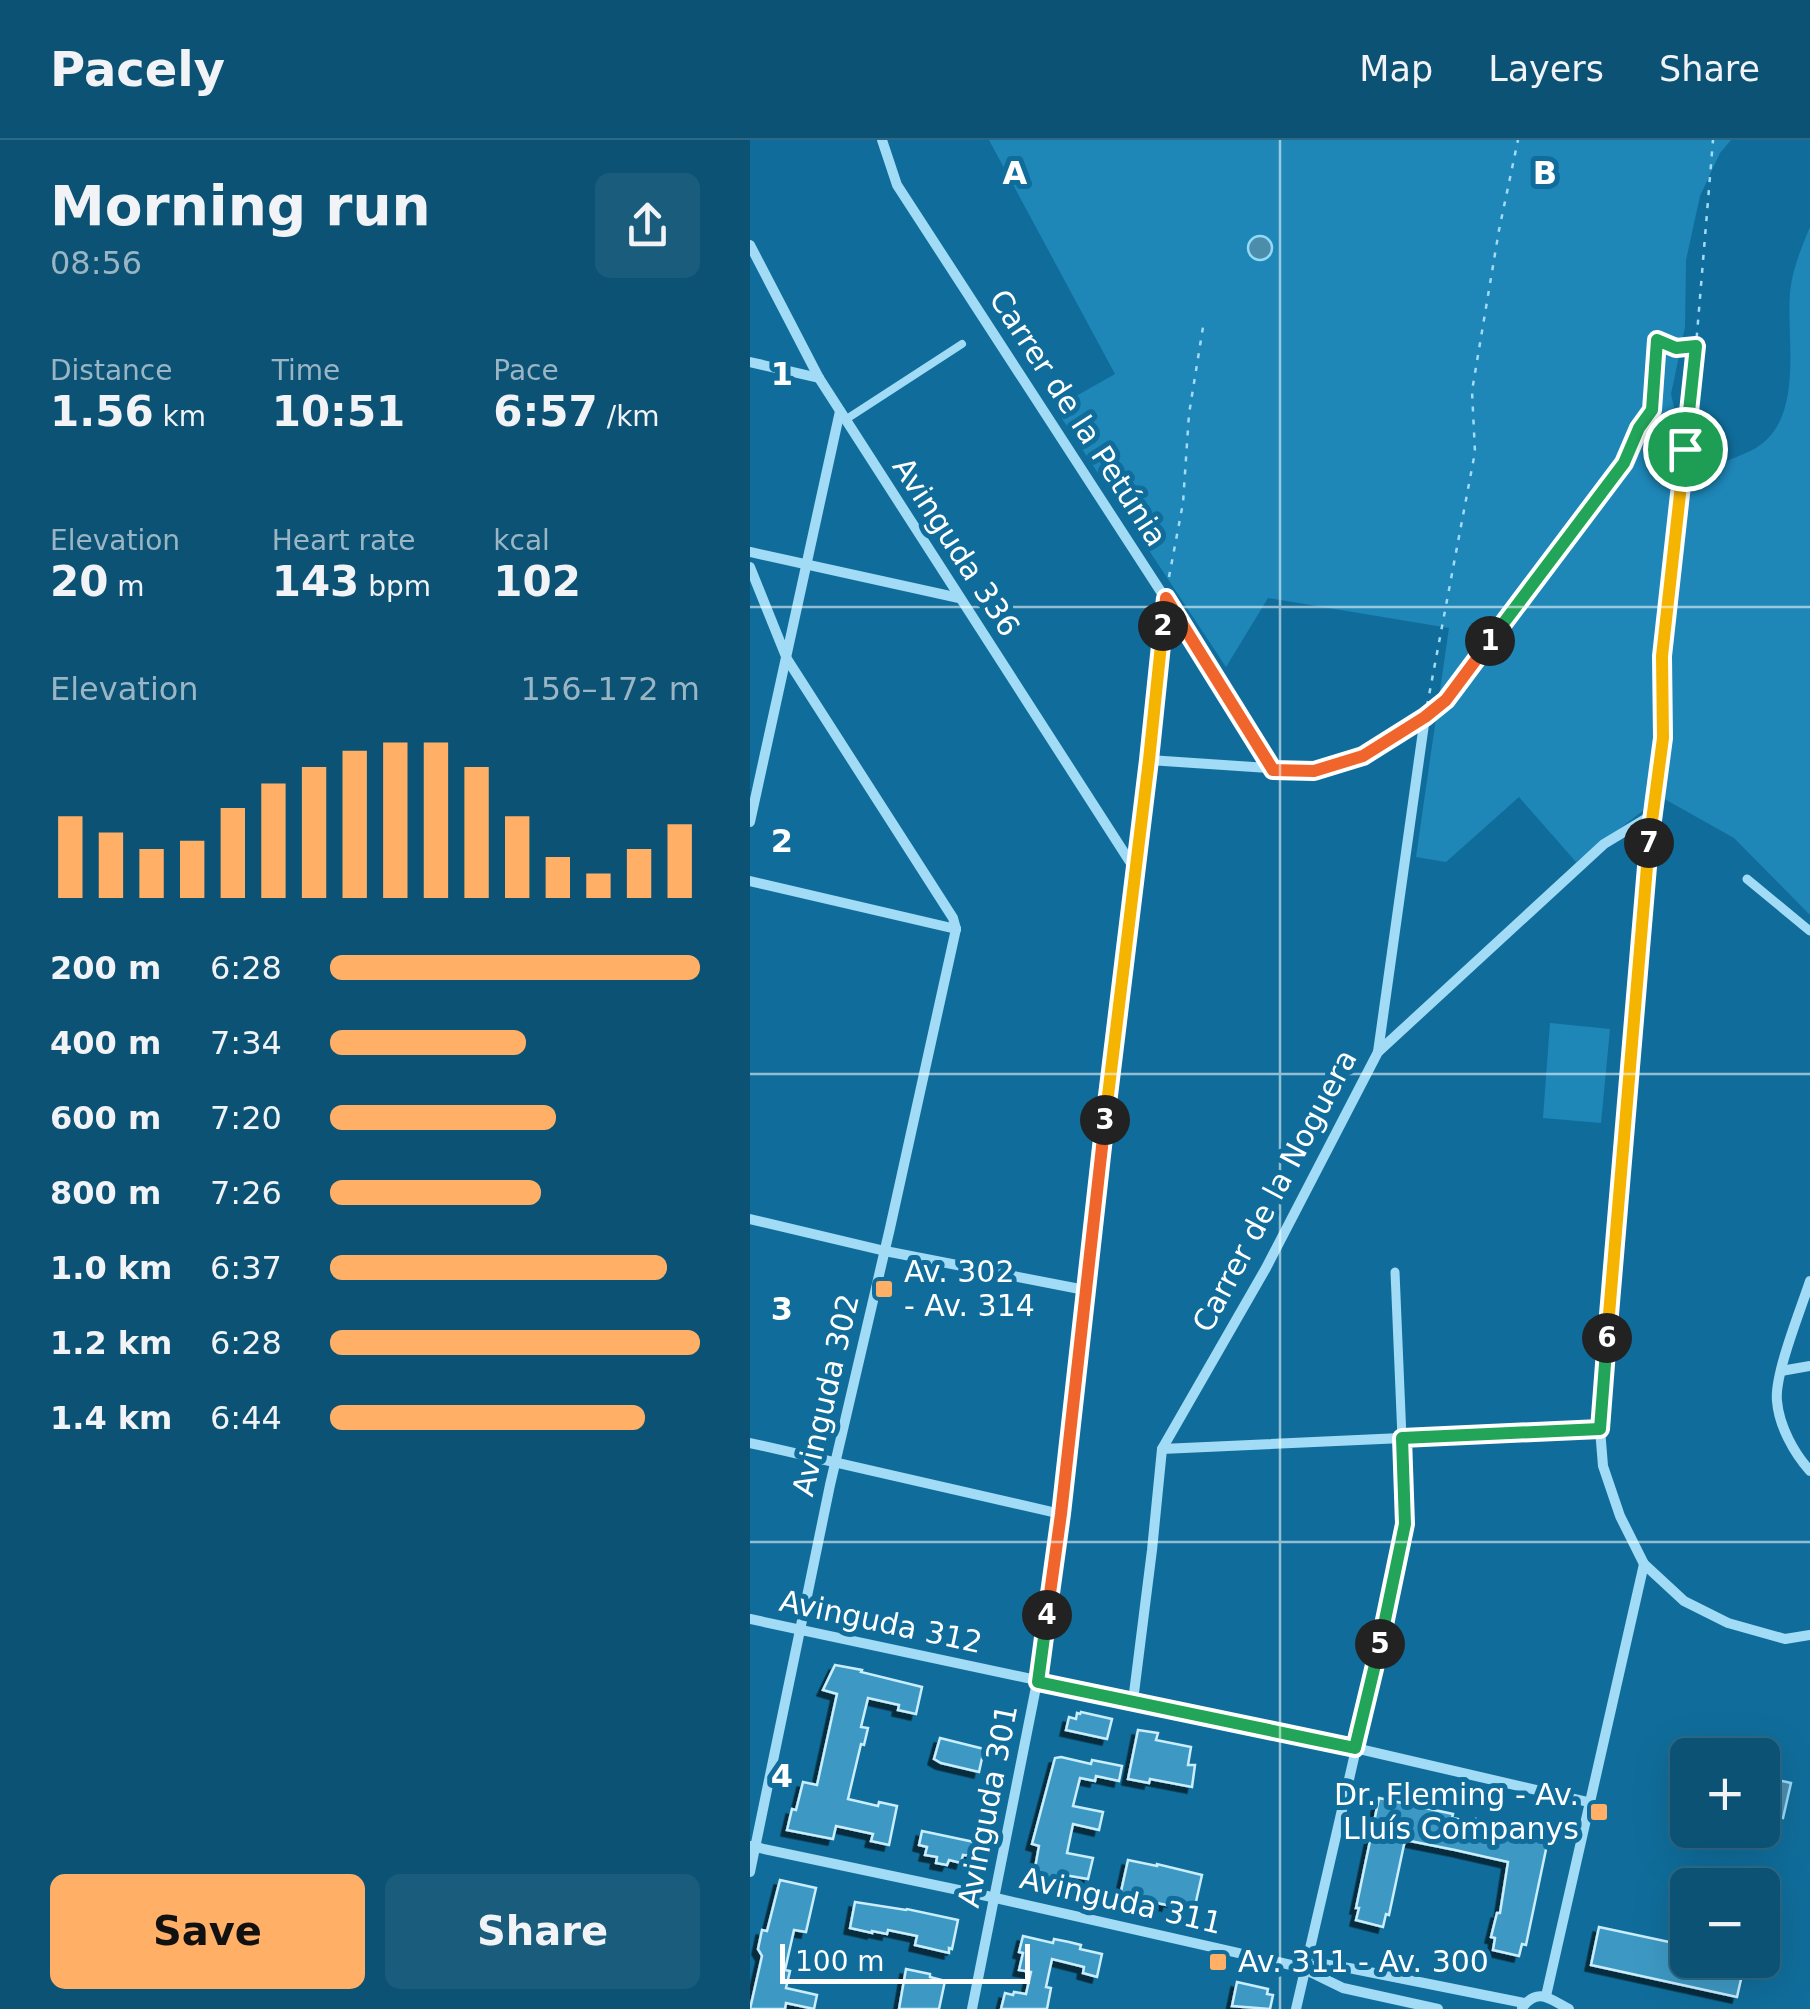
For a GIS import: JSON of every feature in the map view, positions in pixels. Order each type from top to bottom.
[{"type":"street","name":"Carrer de la Petúnia","points":[[882,140],[897,185],[1273,770]]},
{"type":"street","name":"Avinguda 336","points":[[750,245],[819,378],[1135,869]]},
{"type":"street","points":[[750,362],[819,378]]},
{"type":"street","points":[[750,822],[842,415]]},
{"type":"street","points":[[750,552],[959,598]]},
{"type":"street","points":[[750,567],[787,658],[953,918],[956,929],[750,881]]},
{"type":"street","name":"Avinguda 301","points":[[972,2009],[1038,1682],[1061,1514],[1166,598]]},
{"type":"street","points":[[1149,760],[1314,771],[1363,756],[1425,717]]},
{"type":"street","points":[[1378,1052],[1425,717]]},
{"type":"street","points":[[1652,815],[1600,1429],[1602,1466],[1620,1516],[1644,1564],[1684,1601],[1728,1623],[1785,1639],[1810,1635]]},
{"type":"street","name":"Carrer de la Noguera","points":[[1133,1701],[1162,1449],[1266,1268],[1378,1052],[1604,844],[1652,815]]},
{"type":"street","points":[[1747,879],[1810,931]]},
{"type":"street","name":"Avinguda 302","points":[[750,1872],[752,1846],[956,929]]},
{"type":"street","points":[[750,1219],[885,1251],[1085,1290]]},
{"type":"street","points":[[1296,2009],[1405,1524],[1395,1272]]},
{"type":"street","points":[[1810,1281],[1776,1399],[1782,1422],[1801,1462],[1810,1471]]},
{"type":"street","points":[[1781,1371],[1810,1366]]},
{"type":"street","points":[[1162,1449],[1600,1429]]},
{"type":"street","points":[[750,1443],[1061,1514]]},
{"type":"street","points":[[1546,1996],[1644,1564]]},
{"type":"street","name":"Avinguda 312","points":[[750,1620],[1355,1748],[1588,1802]]},
{"type":"street","name":"Avinguda 311","points":[[752,1846],[1304,1968]]},
{"type":"street","points":[[1304,1968],[1322,1964],[1349,1968],[1523,2006],[1535,1997],[1546,1996],[1563,2008]]},
{"type":"street","points":[[1304,1968],[1343,1988],[1438,2009]]},
{"type":"lane","points":[[842,415],[962,344]]},
{"type":"path","points":[[1425,717],[1475,452],[1472,391],[1518,140]]},
{"type":"path","points":[[1652,815],[1663,738],[1662,656],[1714,140]]},
{"type":"path","points":[[1166,598],[1183,503],[1189,414],[1204,327]]},
{"type":"path","points":[[1425,717],[1446,700],[1624,463],[1639,428],[1652,410],[1657,340],[1676,348],[1696,346]]},
{"type":"shaded area","points":[[989,140],[1731,140],[1720,153],[1700,196],[1686,260],[1685,327],[1671,394],[1682,443],[1695,462],[1726,461],[1765,441],[1778,425],[1786,405],[1791,284],[1810,227],[1810,915],[1734,838],[1661,797],[1576,862],[1519,797],[1446,862],[1416,857],[1449,628],[1268,598],[1226,667],[1055,408],[1115,374]]},
{"type":"shaded area","points":[[1260,236],[1269,239],[1269,257],[1260,260],[1251,257],[1248,248],[1251,239]]},
{"type":"shaded area","points":[[1550,1023],[1610,1029],[1601,1123],[1543,1118]]},
{"type":"shaded area","points":[[1780,1780],[1791,1783],[1783,1818],[1780,1817]]},
{"type":"building","points":[[835,1665],[922,1687],[916,1714],[898,1710],[899,1705],[868,1698],[861,1727],[868,1728],[848,1799],[897,1806],[889,1845],[871,1841],[873,1834],[836,1826],[833,1839],[787,1830],[803,1782],[817,1785],[837,1694],[823,1690]]},
{"type":"building","points":[[1081,1712],[1112,1719],[1107,1739],[1066,1730],[1069,1717],[1076,1719]]},
{"type":"building","points":[[1138,1730],[1158,1733],[1156,1740],[1191,1747],[1188,1765],[1195,1765],[1192,1787],[1128,1779]]},
{"type":"building","points":[[940,1738],[984,1749],[979,1772],[934,1759]]},
{"type":"building","points":[[1055,1758],[1122,1766],[1119,1781],[1096,1776],[1095,1781],[1080,1778],[1073,1806],[1103,1812],[1099,1830],[1073,1824],[1067,1853],[1093,1858],[1088,1879],[1064,1875],[1062,1885],[1043,1885],[1033,1879],[1039,1846],[1032,1844]]},
{"type":"building","points":[[1379,1798],[1453,1814],[1452,1818],[1475,1822],[1476,1819],[1549,1835],[1526,1945],[1522,1944],[1519,1956],[1493,1950],[1495,1938],[1491,1937],[1500,1913],[1508,1862],[1455,1850],[1405,1840],[1383,1927],[1356,1920]]},
{"type":"building","points":[[922,1831],[974,1842],[971,1856],[963,1855],[961,1863],[936,1863],[937,1857],[925,1855],[927,1847],[919,1845]]},
{"type":"building","points":[[1128,1860],[1202,1875],[1195,1906],[1120,1896]]},
{"type":"building","points":[[780,1880],[816,1888],[806,1932],[794,1930],[785,1970],[790,1971],[786,1988],[817,1995],[814,2009],[786,2003],[785,2009],[750,2009],[762,1956],[758,1949],[762,1930],[767,1931]]},
{"type":"building","points":[[855,1902],[958,1920],[952,1949],[949,1953],[915,1945],[917,1936],[888,1930],[887,1934],[850,1928]]},
{"type":"building","points":[[1599,1927],[1670,1942],[1670,1978],[1741,1978],[1737,1997],[1591,1965]]},
{"type":"building","points":[[1023,1936],[1053,1943],[1054,1939],[1069,1942],[1102,1954],[1097,1977],[1083,1973],[1084,1967],[1052,1959],[1046,1987],[1051,1988],[1047,2009],[1001,2009],[1005,1993],[1026,1994],[1031,1972],[1019,1970]]},
{"type":"building","points":[[906,1969],[945,1981],[939,2009],[899,2009]]},
{"type":"building","points":[[1237,1982],[1268,1989],[1267,1994],[1273,1995],[1270,2009],[1232,2006]]},
{"type":"place","name":"Av. 302 - Av. 314","points":[[884,1289]]},
{"type":"place","name":"Dr. Fleming - Av. Lluís Companys","points":[[1599,1812]]},
{"type":"place","name":"Av. 311 - Av. 300","points":[[1218,1962]]},
{"type":"route","points":[[1657,340],[1676,348],[1696,346],[1685,449],[1662,656],[1663,738],[1646,876],[1600,1429],[1402,1438],[1405,1524],[1355,1748],[1038,1682],[1061,1514],[1166,598],[1273,770],[1314,771],[1363,756],[1446,700],[1624,463],[1639,428],[1652,410],[1657,340]]}]
